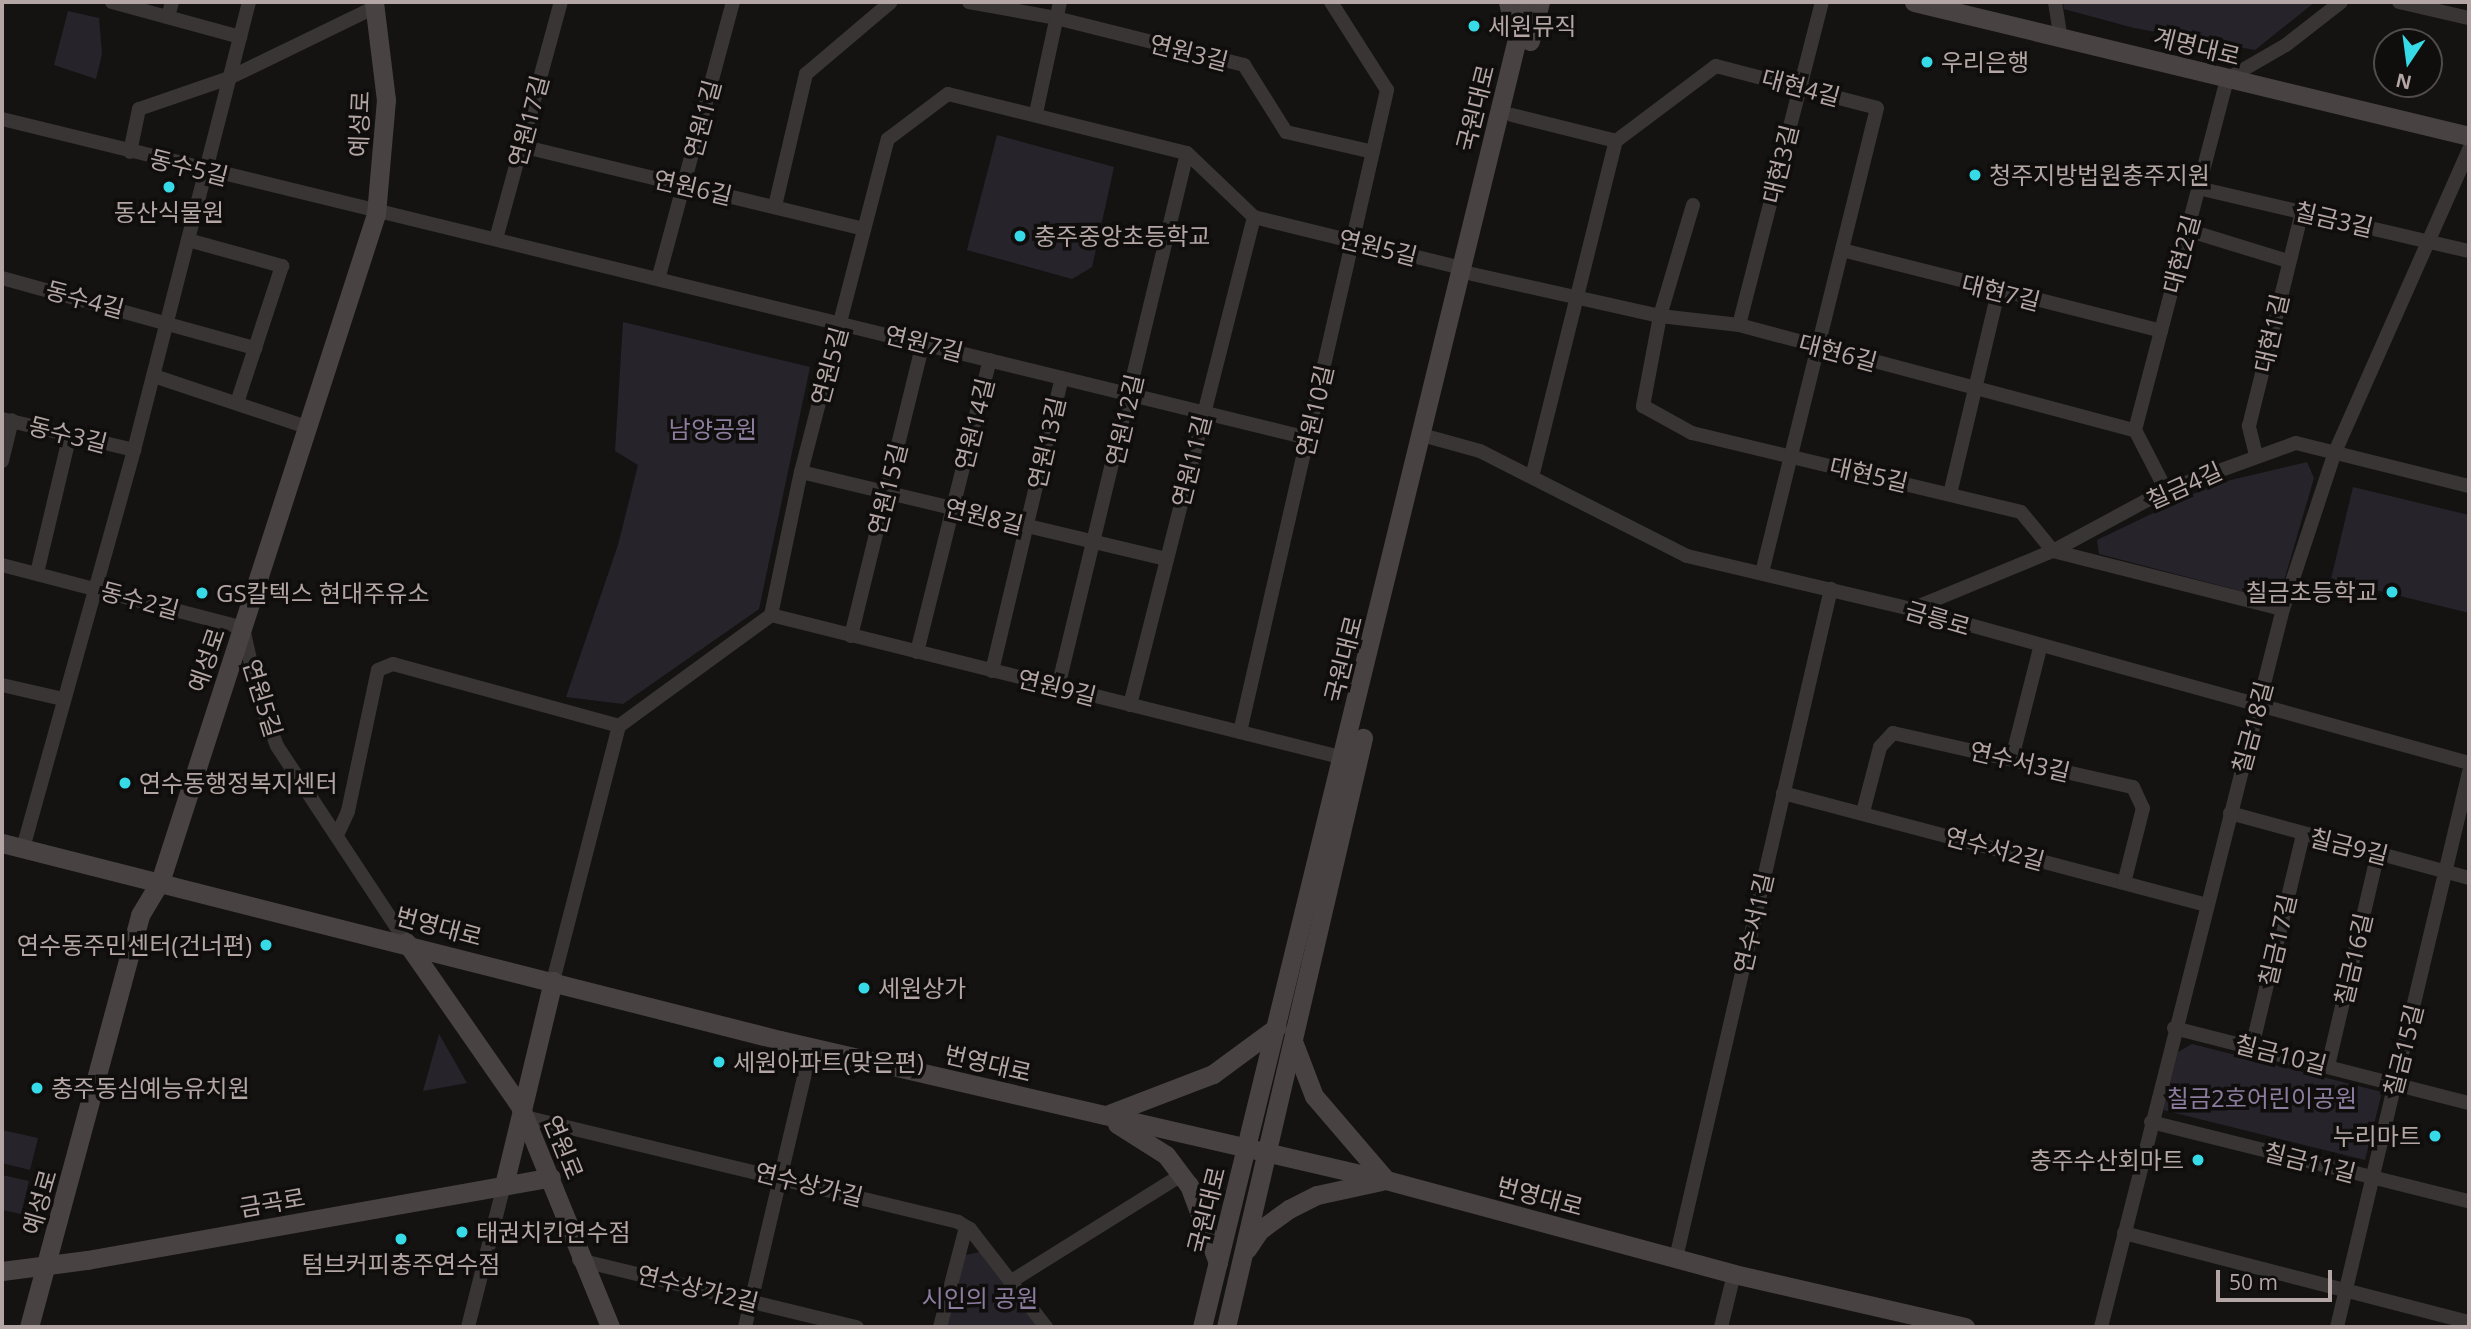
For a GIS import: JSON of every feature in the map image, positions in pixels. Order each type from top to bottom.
[{"type":"street","points":[[113,2],[240,37]]},
{"type":"street","points":[[168,17],[172,2]]},
{"type":"street","points":[[23,848],[154,376],[248,2]]},
{"type":"street","name":"연원17길","points":[[496,240],[561,2]]},
{"type":"street","name":"연원1길","points":[[659,276],[733,2]]},
{"type":"street","points":[[775,206],[806,74],[891,2]]},
{"type":"street","name":"연원3길","points":[[969,2],[1056,18],[1244,65],[1286,132],[1373,152]]},
{"type":"street","points":[[1036,114],[1060,2]]},
{"type":"street","name":"연원10길","points":[[1240,733],[1387,90],[1331,2]]},
{"type":"street","points":[[1508,2],[1517,40]]},
{"type":"street","name":"국원대로","points":[[1226,1327],[1242,1256],[1277,1027],[1427,437],[1467,271],[1526,2]]},
{"type":"street","name":"국원대로","points":[[1467,271],[1512,114],[1540,2]]},
{"type":"street","points":[[1534,26],[1554,2]]},
{"type":"street","name":"대현3길","points":[[1739,325],[1822,2]]},
{"type":"street","name":"계명대로","points":[[1914,2],[2469,136]]},
{"type":"street","points":[[2055,2],[2061,38]]},
{"type":"street","points":[[2227,79],[2286,45],[2340,2]]},
{"type":"street","points":[[2399,2],[2469,18]]},
{"type":"street","points":[[130,152],[139,109],[229,78],[374,5]]},
{"type":"street","name":"예성로","points":[[29,1327],[140,915],[160,882],[376,214],[386,100],[374,5]]},
{"type":"street","name":"대현4길","points":[[1616,141],[1716,66],[1877,108],[1762,573]]},
{"type":"street","name":"대현2길","points":[[2135,430],[2227,79]]},
{"type":"street","name":"연원5길","points":[[771,615],[801,472],[888,139],[948,94],[1187,153],[1254,217],[1467,271]]},
{"type":"street","points":[[1512,114],[1616,141],[1575,295],[1532,477]]},
{"type":"street","name":"동수5길","points":[[2,119],[376,214]]},
{"type":"street","name":"연원6길","points":[[521,146],[864,229]]},
{"type":"street","name":"칠금18길","points":[[2101,1327],[2174,1028],[2283,609],[2335,452],[2425,241],[2469,149]]},
{"type":"street","name":"연원12길","points":[[1059,687],[1187,153]]},
{"type":"street","name":"칠금3길","points":[[2198,188],[2469,251]]},
{"type":"street","name":"대현5길","points":[[1693,205],[1660,316],[1643,406],[1692,433],[2021,512],[2053,551]]},
{"type":"street","name":"대현1길","points":[[2256,455],[2249,426],[2302,212]]},
{"type":"street","name":"연원7길","points":[[376,214],[659,276],[1130,396],[1308,438]]},
{"type":"street","name":"연원11길","points":[[1130,705],[1254,217]]},
{"type":"street","points":[[2187,230],[2288,261]]},
{"type":"street","points":[[188,240],[282,266],[237,403]]},
{"type":"street","name":"대현7길","points":[[1842,250],[1998,292],[2161,331]]},
{"type":"street","name":"대현6길","points":[[1467,271],[1660,316],[1739,325],[2135,430]]},
{"type":"street","name":"동수4길","points":[[2,278],[168,321],[255,348]]},
{"type":"street","points":[[1950,494],[1998,292]]},
{"type":"street","name":"연원15길","points":[[851,636],[923,342]]},
{"type":"street","name":"연원14길","points":[[917,652],[990,360]]},
{"type":"street","points":[[154,376],[309,428]]},
{"type":"street","name":"연원13길","points":[[992,671],[1062,378]]},
{"type":"street","points":[[2,461],[7,420]]},
{"type":"street","name":"동수3길","points":[[7,420],[134,450]]},
{"type":"street","points":[[2135,430],[2166,490]]},
{"type":"street","points":[[37,573],[70,435]]},
{"type":"street","name":"국원대로","points":[[1202,1327],[1218,1264],[1293,1039],[1427,437]]},
{"type":"street","name":"금릉로","points":[[1427,437],[1480,451],[1687,556],[1912,609],[2040,648],[2469,763]]},
{"type":"street","name":"칠금4길","points":[[1912,609],[2053,551],[2166,490],[2256,455],[2296,443],[2469,486]]},
{"type":"street","name":"연원8길","points":[[801,472],[1167,559]]},
{"type":"street","points":[[2053,551],[2283,609]]},
{"type":"street","name":"동수2길","points":[[2,565],[243,628]]},
{"type":"street","name":"연수서1길","points":[[1676,1258],[1831,589]]},
{"type":"street","points":[[553,981],[619,726],[771,615]]},
{"type":"street","name":"연원9길","points":[[771,615],[1344,758]]},
{"type":"street","name":"연원5길","points":[[243,628],[265,720],[407,942]]},
{"type":"street","points":[[2012,758],[2040,648]]},
{"type":"street","points":[[337,835],[348,811],[378,670],[393,664],[619,726]]},
{"type":"street","points":[[2,685],[63,699]]},
{"type":"street","name":"연수서3길","points":[[1863,812],[1880,747],[1893,733],[2133,787],[2143,808],[2124,883]]},
{"type":"street","name":"칠금15길","points":[[2337,1327],[2469,772]]},
{"type":"street","name":"연수서2길","points":[[1783,793],[1863,812],[2206,905]]},
{"type":"street","name":"칠금9길","points":[[2230,813],[2469,878]]},
{"type":"street","name":"칠금17길","points":[[2252,1047],[2303,834]]},
{"type":"street","name":"번영대로","points":[[2,843],[407,942],[810,1047],[1386,1180],[1734,1273],[1965,1327]]},
{"type":"street","name":"칠금16길","points":[[2328,1066],[2378,853]]},
{"type":"street","points":[[407,942],[522,1111],[468,1327]]},
{"type":"street","name":"연원로","points":[[553,981],[522,1111],[551,1177],[579,1260],[610,1327]]},
{"type":"street","points":[[1105,1115],[1213,1073],[1277,1027]]},
{"type":"street","name":"칠금10길","points":[[2174,1028],[2469,1103]]},
{"type":"street","points":[[1242,1256],[1260,1230],[1289,1209],[1317,1195],[1386,1180],[1314,1096],[1293,1039]]},
{"type":"street","points":[[745,1327],[810,1047]]},
{"type":"street","name":"연수상가길","points":[[522,1111],[780,1176],[966,1227]]},
{"type":"street","points":[[1105,1115],[1166,1155],[1202,1211],[1218,1264]]},
{"type":"street","name":"칠금11길","points":[[2151,1122],[2469,1201]]},
{"type":"street","points":[[1010,1282],[1181,1175]]},
{"type":"street","name":"금곡로","points":[[2,1271],[551,1177]]},
{"type":"street","points":[[966,1227],[1046,1327]]},
{"type":"street","points":[[940,1327],[966,1227]]},
{"type":"street","points":[[2124,1233],[2469,1322]]},
{"type":"street","name":"연수상가2길","points":[[579,1260],[857,1327]]},
{"type":"street","points":[[1721,1327],[1734,1273]]},
{"type":"green space","points":[[2063,2],[2315,2],[2255,50],[2134,28],[2064,9]]},
{"type":"green space","points":[[68,11],[99,18],[102,54],[96,79],[54,65]]},
{"type":"green space","points":[[997,135],[1114,167],[1092,267],[1072,279],[967,250]]},
{"type":"green space","name":"남양공원","points":[[623,322],[810,367],[759,609],[623,704],[566,697],[618,545],[638,465],[615,451]]},
{"type":"green space","points":[[2307,462],[2314,478],[2281,591],[2264,597],[2099,554],[2097,540],[2214,484]]},
{"type":"green space","points":[[2353,487],[2469,515],[2469,613],[2331,579]]},
{"type":"green space","points":[[439,1034],[467,1083],[423,1091]]},
{"type":"green space","name":"칠금2호어린이공원","points":[[2192,1044],[2382,1092],[2365,1160],[2163,1110],[2178,1052]]},
{"type":"green space","points":[[2,1130],[38,1138],[30,1170],[2,1163]]},
{"type":"green space","points":[[2,1175],[29,1181],[21,1214],[2,1210]]},
{"type":"green space","name":"시인의 공원","points":[[980,1252],[1039,1327],[944,1327],[961,1256]]},
{"type":"place","name":"세원뮤직","points":[[1474,26]]},
{"type":"place","name":"우리은행","points":[[1927,62]]},
{"type":"place","name":"청주지방법원충주지원","points":[[1975,175]]},
{"type":"place","name":"동산식물원","points":[[169,187]]},
{"type":"place","name":"충주중앙초등학교","points":[[1020,236]]},
{"type":"place","name":"칠금초등학교","points":[[2392,592]]},
{"type":"place","name":"GS칼텍스 현대주유소","points":[[202,593]]},
{"type":"place","name":"연수동행정복지센터","points":[[125,783]]},
{"type":"place","name":"연수동주민센터(건너편)","points":[[266,945]]},
{"type":"place","name":"세원상가","points":[[864,988]]},
{"type":"place","name":"세원아파트(맞은편)","points":[[719,1062]]},
{"type":"place","name":"충주동심예능유치원","points":[[37,1088]]},
{"type":"place","name":"누리마트","points":[[2435,1136]]},
{"type":"place","name":"충주수산회마트","points":[[2198,1160]]},
{"type":"place","name":"태권치킨연수점","points":[[462,1232]]},
{"type":"place","name":"텀브커피충주연수점","points":[[401,1239]]}]
